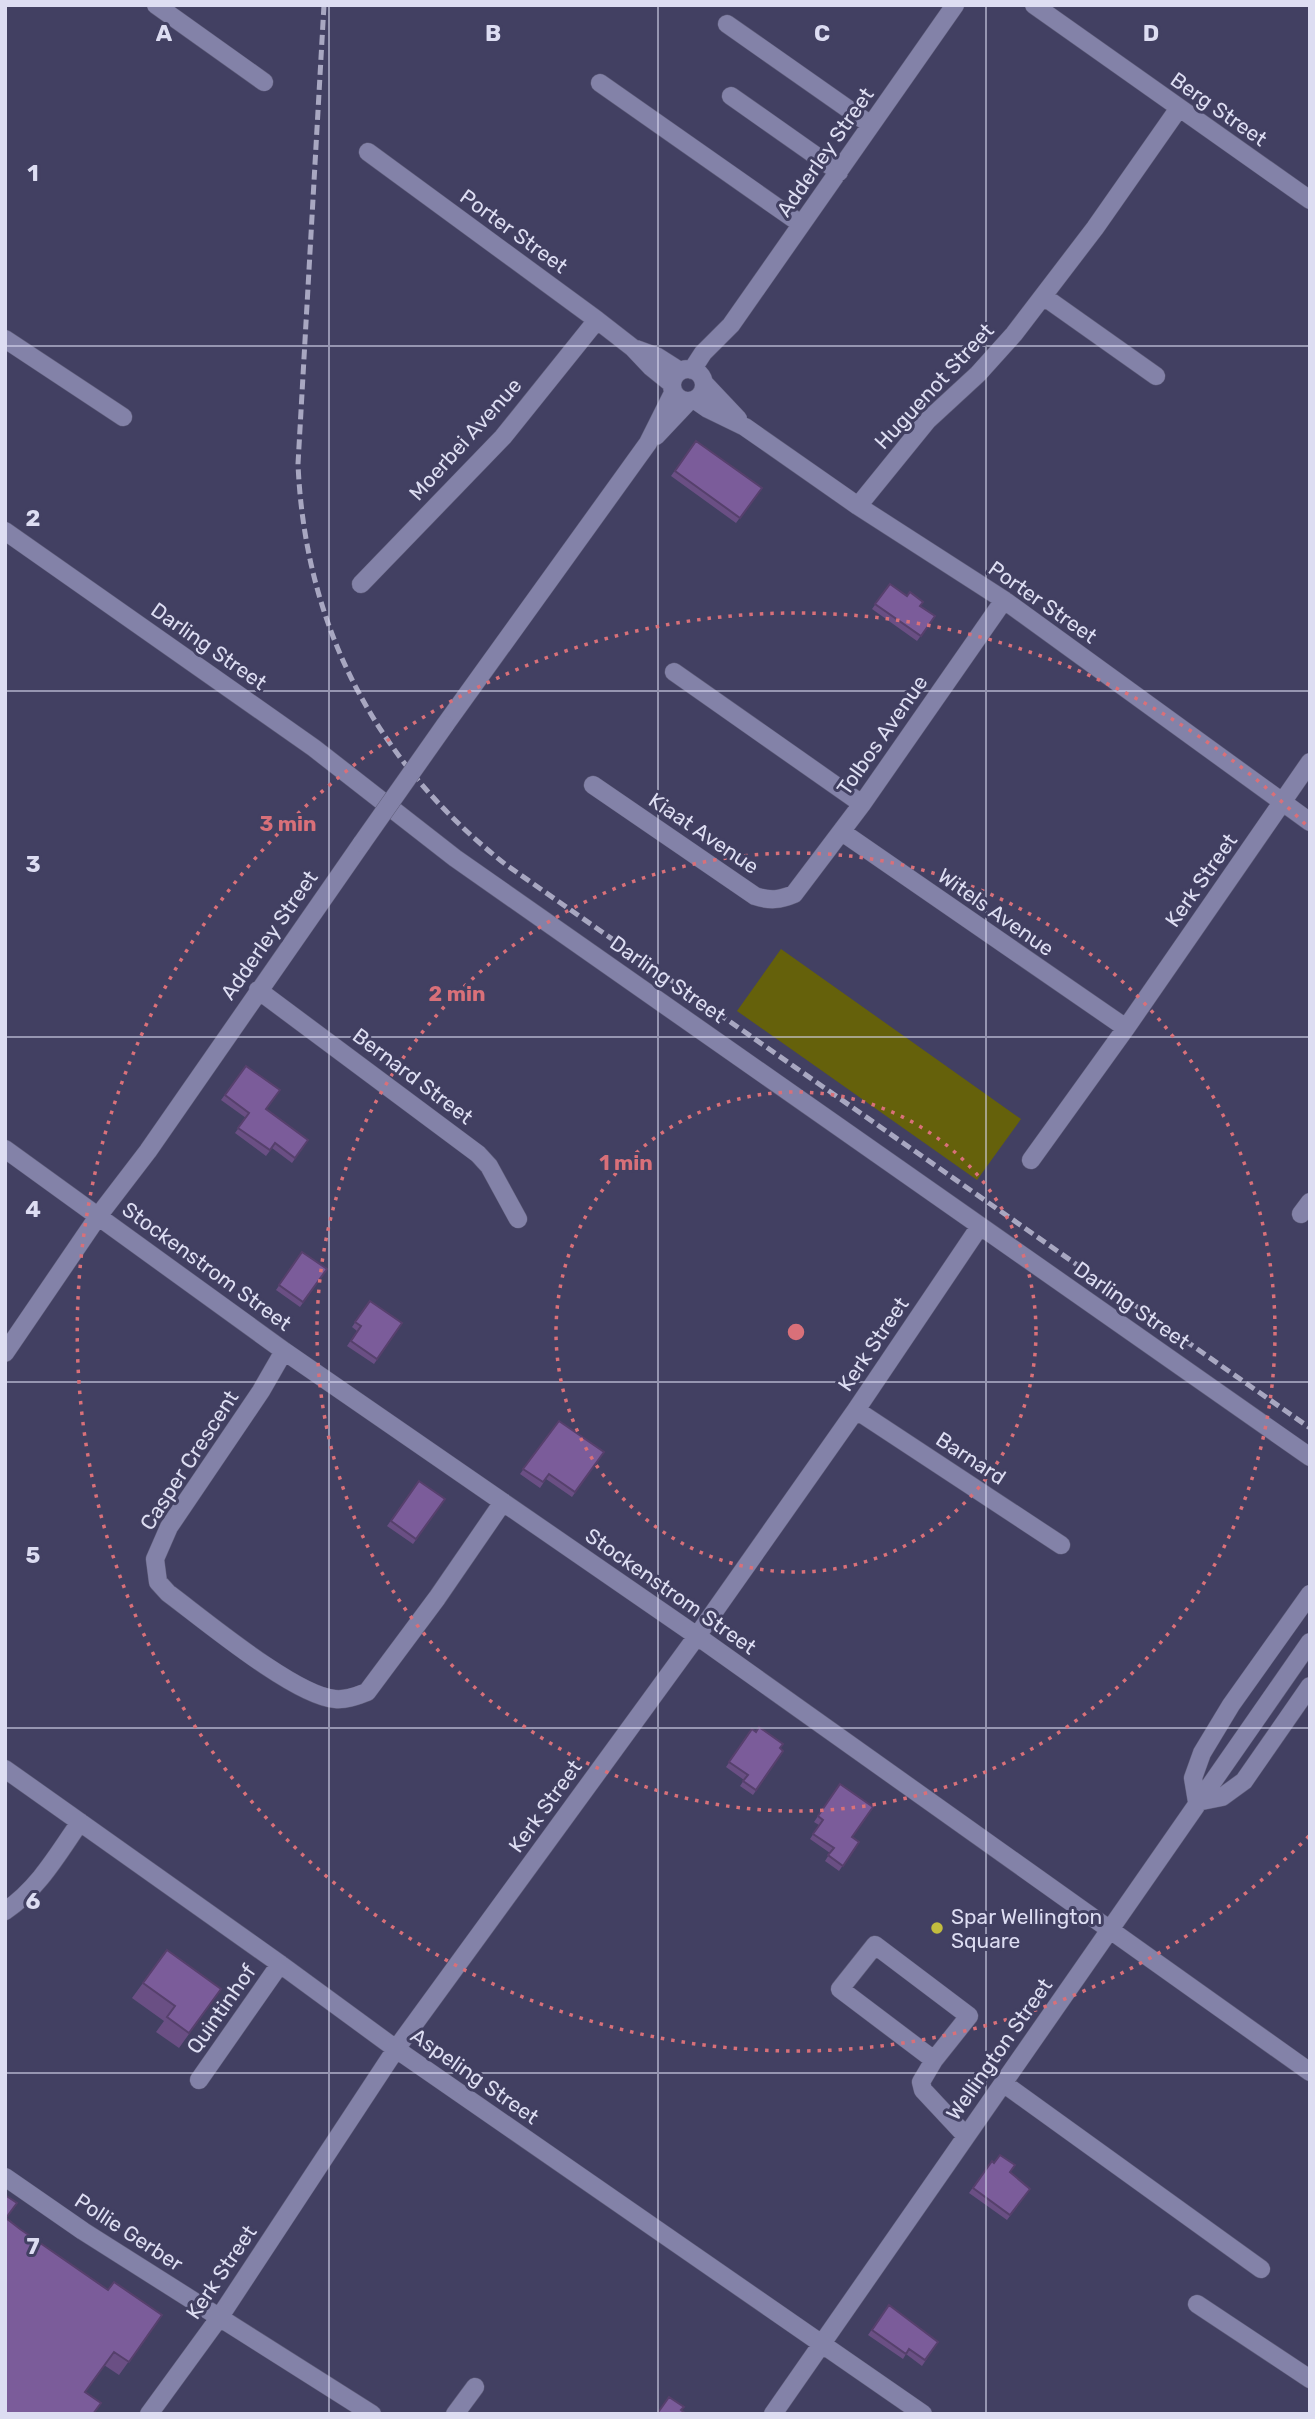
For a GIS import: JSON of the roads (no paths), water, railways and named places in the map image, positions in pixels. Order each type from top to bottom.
[{"type":"street","points":[[156,5],[264,82]]},
{"type":"street","name":"Adderley Street","points":[[5,1353],[99,1215],[148,1151],[445,725],[648,443],[688,385],[703,353],[731,325],[955,5]]},
{"type":"street","name":"Berg Street","points":[[1034,5],[1310,200]]},
{"type":"street","points":[[727,24],[871,125]]},
{"type":"street","points":[[600,83],[802,224]]},
{"type":"street","points":[[731,96],[839,172]]},
{"type":"street","name":"Huguenot Street","points":[[858,506],[927,421],[978,374],[1014,334],[1095,228],[1179,108]]},
{"type":"street","name":"Porter Street","points":[[368,152],[597,320],[633,348],[650,367],[688,385],[858,506],[1004,600],[1310,822]]},
{"type":"street","points":[[1043,296],[1156,376]]},
{"type":"street","name":"Moerbei Avenue","points":[[361,584],[503,437],[597,320]]},
{"type":"street","points":[[5,339],[123,417]]},
{"type":"street","name":"Darling Street","points":[[5,531],[314,748],[454,858],[1310,1457]]},
{"type":"street","name":"Tolbos Avenue","points":[[794,894],[862,804],[1004,600]]},
{"type":"street","points":[[674,672],[862,804]]},
{"type":"street","name":"Kerk Street","points":[[1031,1160],[1310,762]]},
{"type":"street","name":"Kiaat Avenue","points":[[593,785],[755,896],[774,900],[794,894]]},
{"type":"street","name":"Witels Avenue","points":[[842,832],[1126,1028]]},
{"type":"street","name":"Bernard Street","points":[[258,990],[478,1154],[489,1166],[518,1219]]},
{"type":"street","name":"Stockenstrom Street","points":[[5,1149],[284,1352],[697,1636],[1310,2072]]},
{"type":"street","name":"Kerk Street","points":[[149,2414],[219,2318],[396,2049],[697,1636],[856,1410],[980,1226]]},
{"type":"street","name":"Casper Crescent","points":[[284,1352],[261,1391],[169,1527],[155,1559],[158,1582],[168,1593],[278,1673],[311,1692],[334,1699],[351,1698],[367,1692],[503,1503]]},
{"type":"street","name":"Barnard","points":[[856,1410],[1061,1545]]},
{"type":"street","points":[[1309,1690],[1244,1781],[1222,1797],[1197,1802],[1193,1778],[1202,1753],[1231,1705],[1310,1594]]},
{"type":"street","name":"Wellington Street","points":[[773,2414],[1310,1642]]},
{"type":"street","name":"Aspeling Street","points":[[5,1769],[281,1964],[396,2049],[923,2414]]},
{"type":"street","points":[[5,1911],[33,1887],[80,1822]]},
{"type":"street","points":[[934,2060],[840,1989],[875,1945],[969,2016],[934,2060],[921,2082],[923,2090],[966,2136]]},
{"type":"street","name":"Quintinhof","points":[[199,2080],[281,1964]]},
{"type":"street","points":[[1003,2083],[1261,2270]]},
{"type":"street","name":"Pollie Gerber","points":[[5,2177],[83,2231],[372,2414]]},
{"type":"street","points":[[1197,2304],[1310,2379]]},
{"type":"street","points":[[455,2414],[475,2387]]},
{"type":"railway","points":[[324,5],[298,464],[304,524],[315,581],[333,636],[356,688],[385,736],[420,782],[460,825],[505,864],[1310,1428]]},
{"type":"place","name":"Spar Wellington Square","points":[[937,1928]]}]
